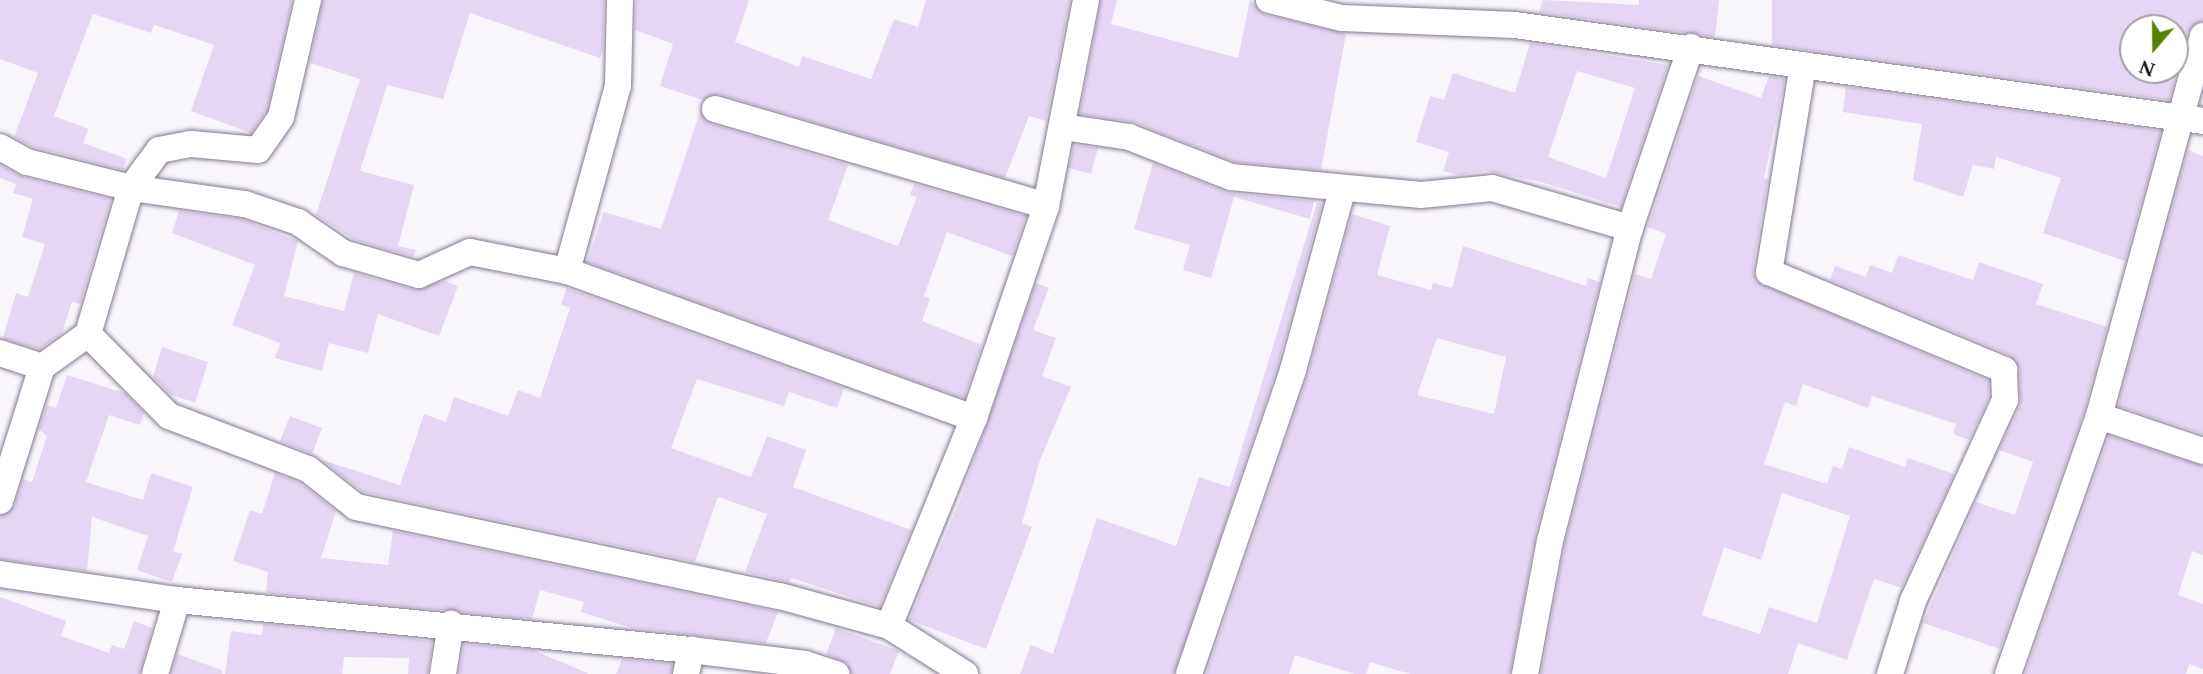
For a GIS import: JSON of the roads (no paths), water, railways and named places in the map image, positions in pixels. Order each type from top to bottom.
[{"type":"street","points":[[0,501],[42,367],[88,334],[131,188],[159,150],[191,144],[258,150],[281,117],[308,0]]},
{"type":"street","points":[[567,271],[618,86],[620,0]]},
{"type":"street","points":[[889,626],[974,418],[1046,205],[1086,0]]},
{"type":"street","points":[[1269,0],[1342,18],[1515,25],[1691,47],[2191,121]]},
{"type":"street","points":[[2008,674],[2099,416],[2191,121],[2203,36]]},
{"type":"street","points":[[1525,674],[1550,541],[1630,228],[1691,47]]},
{"type":"street","points":[[1803,65],[1769,272],[2004,370],[2005,400],[1913,601],[1890,674]]},
{"type":"street","points":[[715,109],[1046,205]]},
{"type":"street","points":[[1063,127],[1129,137],[1231,177],[1342,191],[1421,195],[1492,188],[1630,228]]},
{"type":"street","points":[[0,147],[27,162],[131,188],[245,204],[298,222],[343,253],[419,275],[470,252],[567,271],[974,418]]},
{"type":"street","points":[[1189,674],[1289,382],[1342,191]]},
{"type":"street","points":[[88,334],[169,416],[308,469],[356,507],[780,596],[889,626],[965,674]]},
{"type":"street","points":[[0,353],[42,367]]},
{"type":"street","points":[[2099,416],[2203,451]]},
{"type":"street","points":[[0,574],[177,600],[451,624],[688,662],[805,664],[836,674]]},
{"type":"street","points":[[155,674],[177,600]]},
{"type":"street","points":[[443,674],[451,624]]}]
